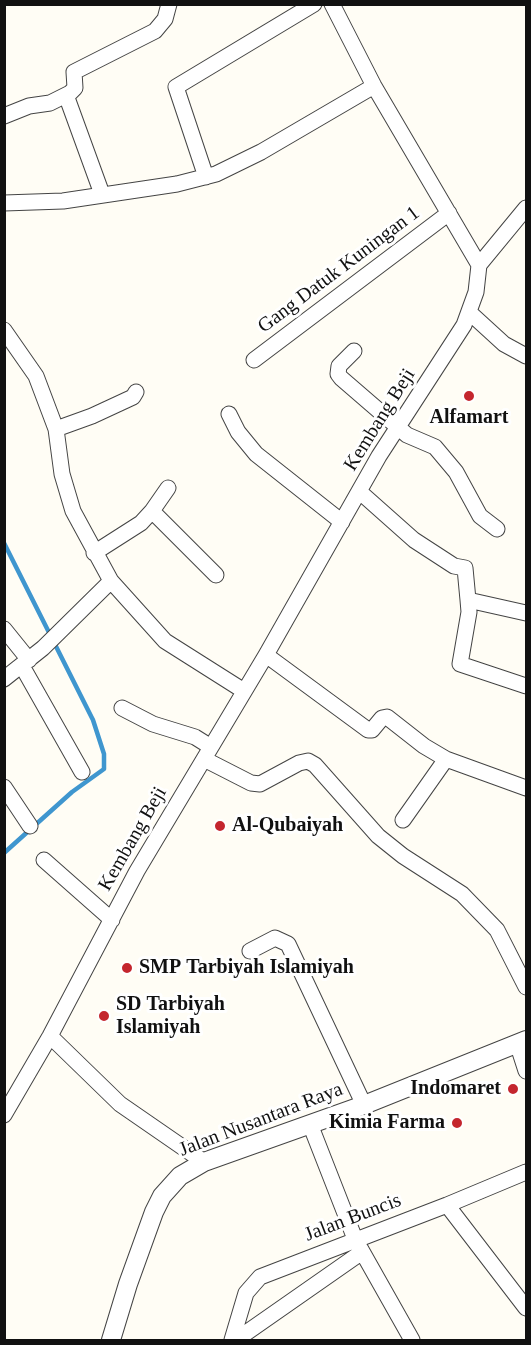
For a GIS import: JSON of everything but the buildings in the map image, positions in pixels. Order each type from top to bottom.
[{"type":"street","points":[[4,116],[29,105],[50,103],[66,95],[75,88],[74,72],[154,31],[165,19],[169,4]]},
{"type":"street","points":[[206,177],[176,87],[314,4]]},
{"type":"street","points":[[332,4],[374,86],[479,265],[526,208]]},
{"type":"street","points":[[4,203],[63,201],[206,177],[261,153],[374,86]]},
{"type":"street","points":[[66,95],[74,111],[85,152],[102,194]]},
{"type":"street","name":"Gang Datuk Kuningan 1","points":[[254,360],[449,213]]},
{"type":"street","name":"Kembang Beji","points":[[4,1115],[50,1036],[137,871],[266,655],[397,427],[458,335],[476,292],[479,265]]},
{"type":"street","points":[[469,312],[504,344],[526,356]]},
{"type":"street","points":[[4,330],[36,376],[56,429],[62,474],[73,511],[111,581],[165,641],[244,691]]},
{"type":"street","points":[[354,351],[339,366],[338,374],[407,435],[435,447],[456,472],[480,516],[497,529]]},
{"type":"street","points":[[56,429],[92,416],[133,397],[136,392]]},
{"type":"street","points":[[229,414],[238,432],[256,454],[342,522]]},
{"type":"street","points":[[94,553],[141,523],[168,488]]},
{"type":"street","points":[[360,492],[414,540],[454,566],[465,568],[469,612],[460,664],[526,686]]},
{"type":"street","points":[[152,511],[216,575]]},
{"type":"street","points":[[4,679],[43,648],[111,581]]},
{"type":"street","points":[[468,600],[526,613]]},
{"type":"street","points":[[4,629],[25,663],[82,772]]},
{"type":"street","points":[[266,655],[368,730],[372,730],[382,718],[387,717],[423,746],[446,759],[526,788]]},
{"type":"street","points":[[122,708],[153,724],[195,737],[208,753],[251,783],[260,784],[299,763],[308,761],[315,765],[378,836],[403,856],[462,894],[496,930],[525,980]]},
{"type":"street","points":[[403,820],[446,759]]},
{"type":"street","points":[[4,787],[30,826]]},
{"type":"street","points":[[44,860],[112,920]]},
{"type":"street","points":[[250,951],[276,938],[288,944],[364,1104]]},
{"type":"street","points":[[50,1036],[120,1104],[204,1162]]},
{"type":"street","points":[[522,1042],[526,1071]]},
{"type":"street","name":"Jalan Nusantara Raya","points":[[111,1341],[128,1284],[162,1196],[180,1176],[204,1162],[364,1104],[522,1042]]},
{"type":"street","points":[[310,1124],[358,1245],[412,1341]]},
{"type":"street","name":"Jalan Buncis","points":[[234,1341],[246,1293],[255,1280],[358,1245],[526,1172]]},
{"type":"street","points":[[447,1205],[526,1308]]},
{"type":"street","points":[[234,1341],[358,1245]]},
{"type":"waterway","points":[[4,543],[93,720],[104,754],[104,769],[72,792],[4,853]]},
{"type":"place","name":"Alfamart","points":[[469,396]]},
{"type":"place","name":"Al-Qubaiyah","points":[[220,826]]},
{"type":"place","name":"SMP Tarbiyah Islamiyah","points":[[127,968]]},
{"type":"place","name":"SD Tarbiyah Islamiyah","points":[[104,1016]]},
{"type":"place","name":"Indomaret","points":[[513,1089]]},
{"type":"place","name":"Kimia Farma","points":[[457,1123]]}]
